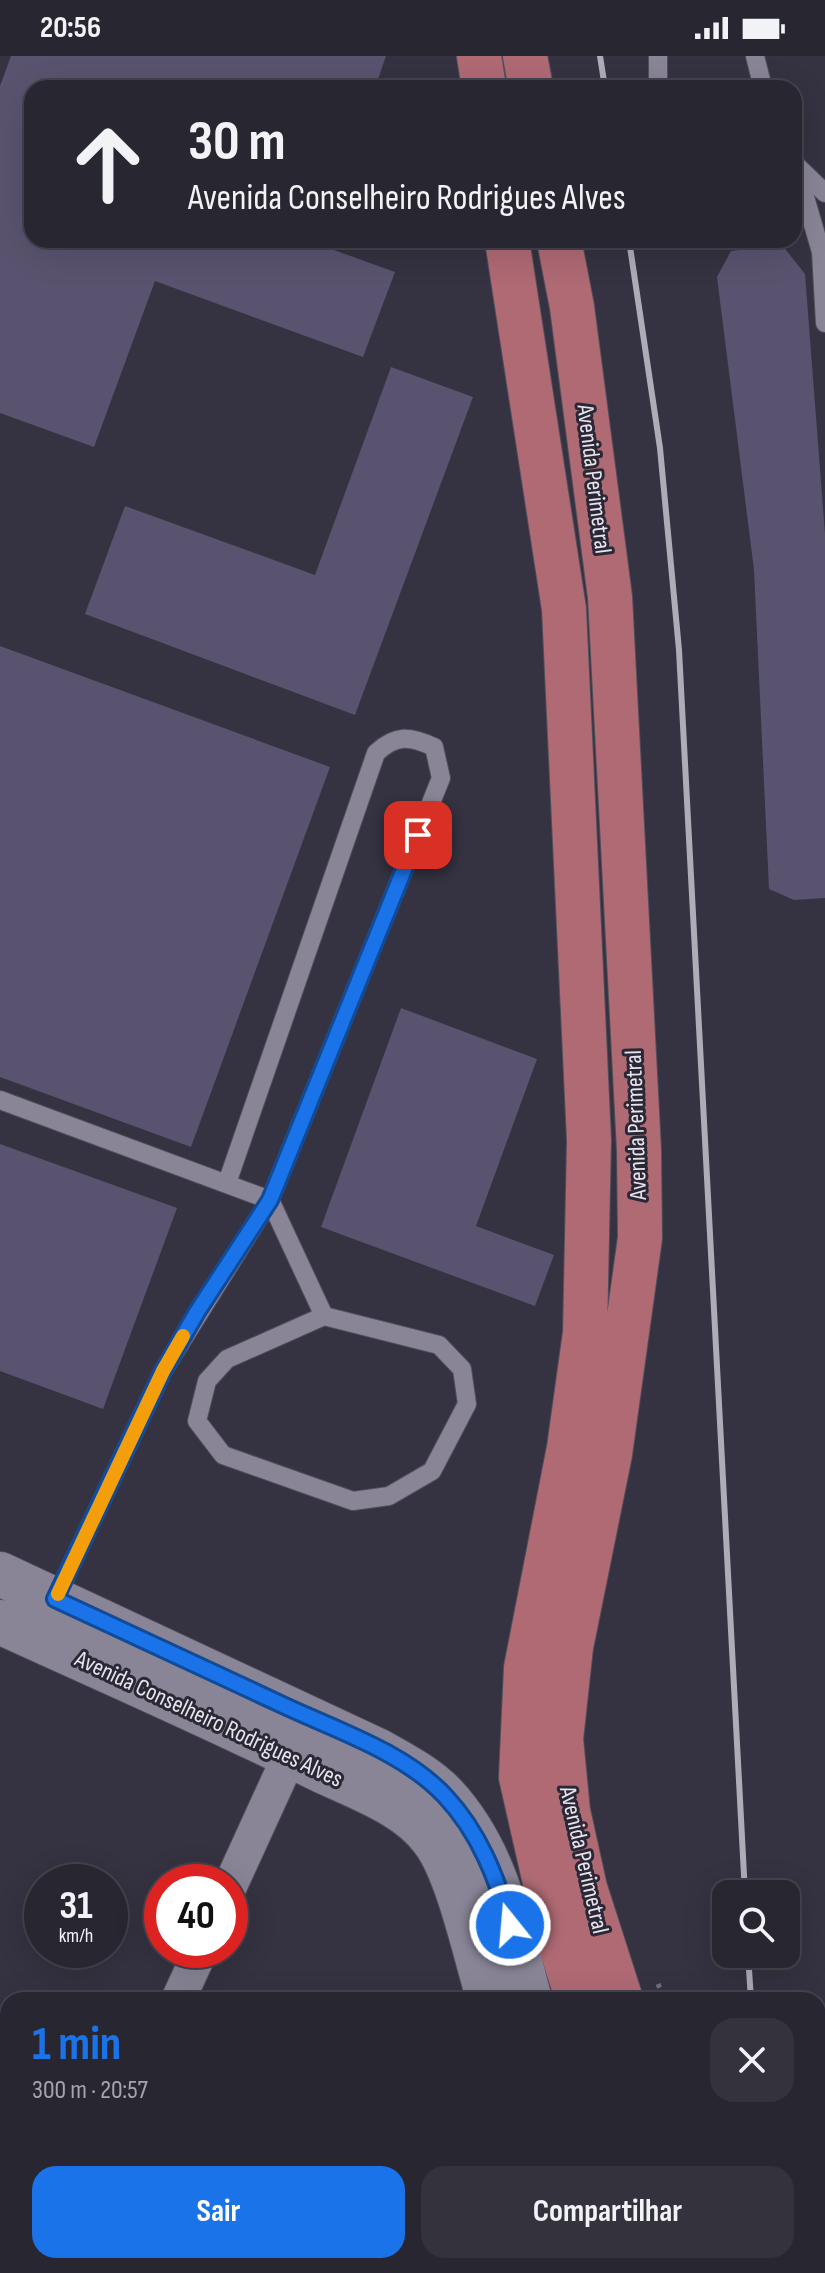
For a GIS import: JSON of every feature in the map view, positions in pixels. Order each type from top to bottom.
[{"type":"main road","points":[[479,56],[483,80]]},
{"type":"main road","points":[[525,56],[530,80]]},
{"type":"main road","name":"Avenida Perimetral","points":[[508,248],[564,609],[589,1140],[585,1333],[569,1448],[526,1668],[521,1777],[556,1931],[575,1992]]},
{"type":"main road","name":"Avenida Perimetral","points":[[561,248],[572,307],[610,597],[639,1150],[640,1238],[610,1454],[571,1647],[561,1739],[568,1811],[585,1888],[618,1992]]},
{"type":"street","name":"Avenida Conselheiro Rodrigues Alves","points":[[0,1574],[55,1599],[299,1736]]},
{"type":"street","name":"Avenida Conselheiro Rodrigues Alves","points":[[0,1622],[299,1736],[414,1770],[430,1808]]},
{"type":"street","points":[[240,1864],[299,1736]]},
{"type":"street","points":[[430,1808],[433,1839],[447,1863],[487,1992]]},
{"type":"street","points":[[430,1808],[471,1828],[490,1863],[528,1992]]},
{"type":"street","points":[[182,1992],[193,1968]]},
{"type":"lane","points":[[658,56],[658,80]]},
{"type":"lane","points":[[755,56],[761,80]]},
{"type":"lane","points":[[802,169],[825,193]]},
{"type":"lane","points":[[802,186],[821,252],[825,323]]},
{"type":"lane","points":[[55,1599],[163,1371],[197,1312],[270,1200],[441,778],[434,747],[413,737],[387,743],[376,753],[227,1183]]},
{"type":"lane","points":[[0,1100],[270,1200],[324,1316]]},
{"type":"lane","points":[[324,1316],[439,1345],[462,1369],[467,1404],[432,1471],[389,1496],[353,1501],[223,1455],[197,1421],[207,1381],[227,1359],[324,1316]]},
{"type":"building","points":[[11,56],[386,56],[378,80],[24,80],[24,248],[328,248],[395,272],[363,357],[155,281],[94,447],[0,413],[0,86]]},
{"type":"building","points":[[784,248],[805,274],[825,534],[825,898],[794,900],[769,889],[754,570],[717,277],[731,251]]},
{"type":"building","points":[[391,367],[473,397],[355,715],[85,614],[125,506],[315,575]]},
{"type":"building","points":[[0,646],[330,767],[191,1147],[0,1077]]},
{"type":"building","points":[[401,1008],[537,1059],[476,1226],[554,1255],[535,1306],[321,1227]]},
{"type":"building","points":[[0,1144],[177,1208],[103,1409],[0,1371]]},
{"type":"railway","points":[[600,56],[604,80]]},
{"type":"railway","points":[[630,248],[660,448],[679,650],[744,1880]]},
{"type":"railway","points":[[749,1968],[750,1992]]},
{"type":"slow traffic","points":[[58,1594],[163,1371],[183,1336]]},
{"type":"route","points":[[418,835],[270,1200],[197,1312],[163,1371],[55,1599],[308,1716],[414,1770],[444,1795],[471,1828],[490,1863],[510,1925]]}]
